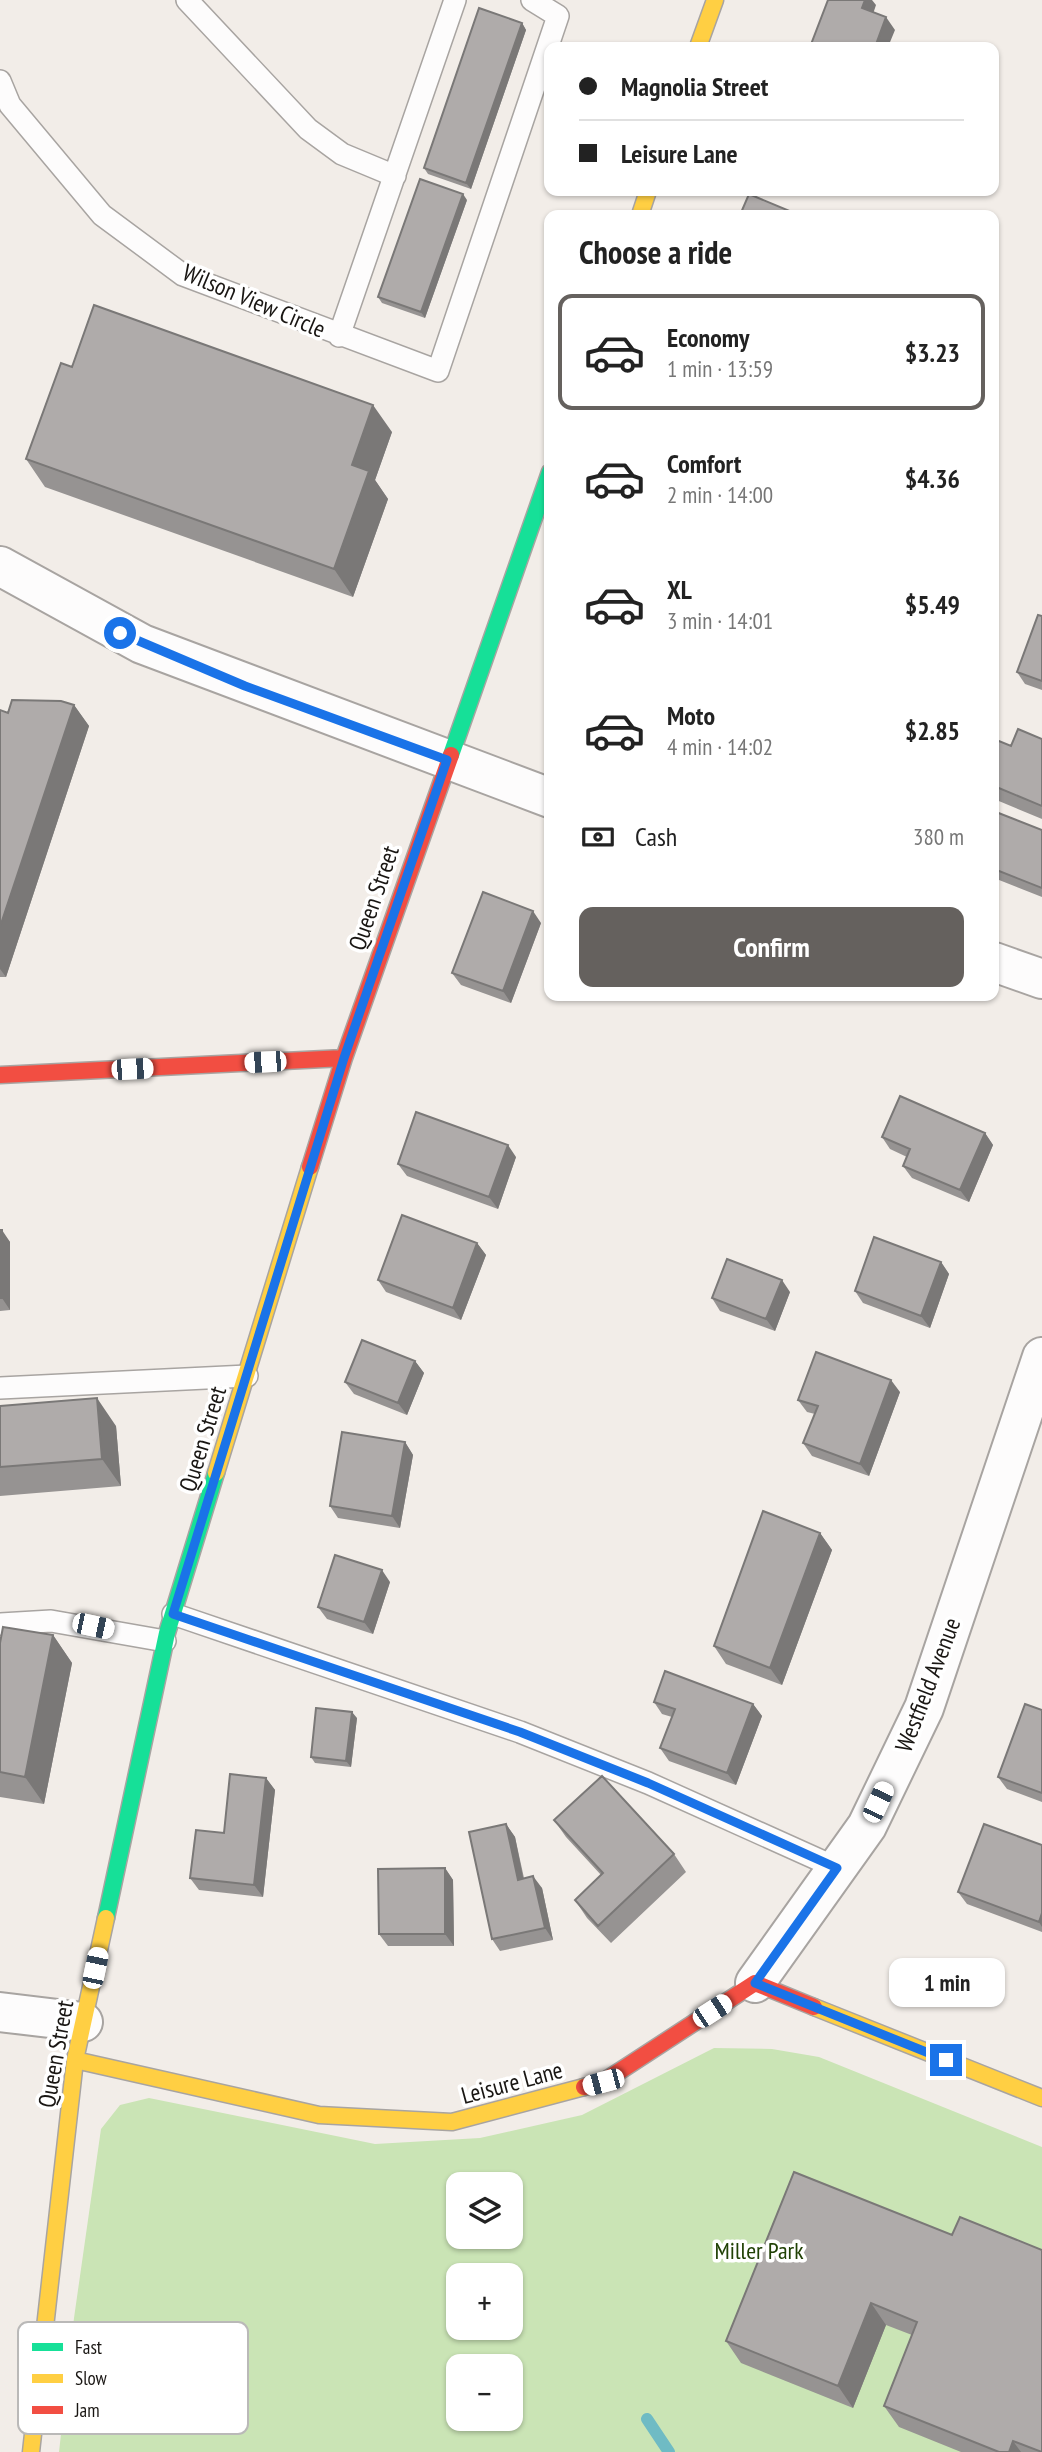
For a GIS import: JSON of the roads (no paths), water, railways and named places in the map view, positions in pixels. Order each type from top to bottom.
[{"type":"street","points":[[700,42],[715,0]]},
{"type":"street","name":"Queen Street","points":[[46,2322],[75,2060],[165,1641],[344,1058],[544,488]]},
{"type":"street","points":[[0,566],[142,644],[544,796]]},
{"type":"street","points":[[999,964],[1042,979]]},
{"type":"street","points":[[0,1075],[344,1058]]},
{"type":"street","name":"Westfield Avenue","points":[[755,1983],[867,1826],[924,1708],[1042,1357]]},
{"type":"street","points":[[755,1983],[1042,2098]]},
{"type":"street","name":"Leisure Lane","points":[[75,2060],[319,2116],[452,2122],[603,2082],[755,1983]]},
{"type":"street","points":[[0,2012],[83,2022]]},
{"type":"street","name":"Queen Street","points":[[31,2452],[33,2434]]},
{"type":"lane","points":[[187,0],[308,130],[342,154],[394,176]]},
{"type":"lane","name":"Wilson View Circle","points":[[0,81],[10,105],[102,215],[183,275],[339,336],[455,0]]},
{"type":"lane","points":[[532,0],[558,16],[549,42]]},
{"type":"lane","points":[[339,336],[438,371],[544,57]]},
{"type":"lane","points":[[0,1388],[247,1376]]},
{"type":"lane","points":[[173,1614],[520,1732],[648,1783],[837,1868]]},
{"type":"lane","points":[[0,1624],[51,1621],[165,1641]]},
{"type":"waterway","points":[[647,2419],[669,2452]]},
{"type":"park label","name":"Miller Park","points":[[759,2251]]}]
